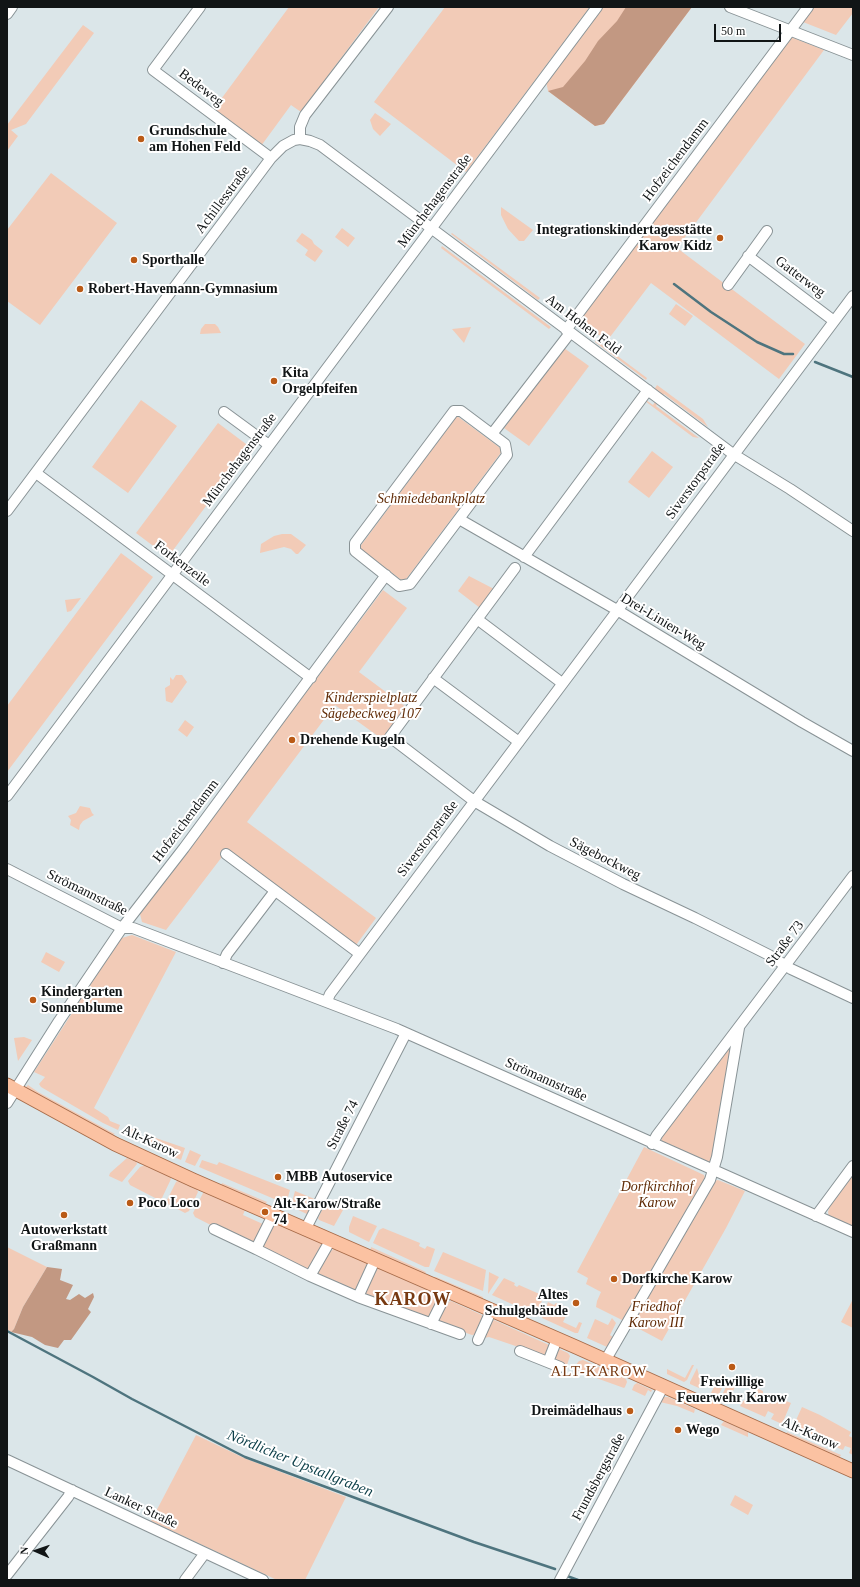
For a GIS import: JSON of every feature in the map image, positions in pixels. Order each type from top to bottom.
[{"type":"main road","name":"Alt-Karow","points":[[12,1087],[124,1148],[305,1230],[557,1339],[853,1471]]},
{"type":"street","points":[[7,14],[12,7]]},
{"type":"street","name":"Bedeweg","points":[[200,7],[153,70],[271,158]]},
{"type":"street","points":[[300,139],[300,127],[305,115],[388,7]]},
{"type":"street","name":"Münchehagenstraße","points":[[7,796],[597,7]]},
{"type":"street","points":[[730,7],[853,55]]},
{"type":"street","name":"Hofzeichendamm","points":[[492,434],[808,7]]},
{"type":"street","name":"Achillesstraße","points":[[7,511],[271,158],[283,146],[294,140],[300,139]]},
{"type":"street","name":"Am Hohen Feld","points":[[300,139],[320,145],[733,454],[790,489],[853,531]]},
{"type":"street","points":[[728,285],[767,230]]},
{"type":"street","name":"Gatterweg","points":[[748,256],[834,321]]},
{"type":"street","name":"Siverstorpstraße","points":[[327,1001],[330,994],[562,683],[853,296]]},
{"type":"street","points":[[524,557],[648,390]]},
{"type":"street","points":[[461,411],[505,444],[506,455],[459,519],[410,584],[399,586],[355,551],[355,543],[406,475],[454,412],[461,411]]},
{"type":"street","points":[[224,412],[269,445]]},
{"type":"street","name":"Forkenzeile","points":[[36,473],[311,678]]},
{"type":"street","name":"Drei-Linien-Weg","points":[[459,519],[617,610],[802,722],[853,751]]},
{"type":"street","points":[[515,568],[433,678],[519,742]]},
{"type":"street","name":"Hofzeichendamm","points":[[7,1103],[12,1087],[122,928],[311,678],[386,575]]},
{"type":"street","points":[[477,619],[562,683]]},
{"type":"street","name":"Sägebockweg","points":[[433,678],[390,737],[474,801],[550,846],[623,884],[769,955],[786,966],[853,998]]},
{"type":"street","points":[[226,854],[360,954]]},
{"type":"street","name":"Strömannstraße","points":[[7,869],[122,928],[133,928],[327,1001],[406,1033],[652,1144],[853,1232]]},
{"type":"street","name":"Straße 73","points":[[652,1144],[656,1135],[739,1028],[853,876]]},
{"type":"street","points":[[223,963],[227,954],[275,891]]},
{"type":"street","name":"Straße 73","points":[[605,1361],[710,1180],[714,1170],[739,1028]]},
{"type":"street","name":"Straße 74","points":[[305,1230],[406,1033]]},
{"type":"street","points":[[816,1216],[853,1166]]},
{"type":"street","points":[[256,1250],[273,1215]]},
{"type":"street","points":[[214,1229],[310,1276],[358,1297],[460,1334]]},
{"type":"street","points":[[310,1276],[330,1241]]},
{"type":"street","points":[[358,1297],[375,1260]]},
{"type":"street","points":[[431,1324],[447,1292]]},
{"type":"street","points":[[478,1340],[492,1311]]},
{"type":"street","points":[[548,1362],[557,1339]]},
{"type":"street","points":[[520,1351],[560,1367]]},
{"type":"street","name":"Frundsbergstraße","points":[[560,1580],[663,1387]]},
{"type":"street","name":"Lanker Straße","points":[[7,1460],[263,1580]]},
{"type":"street","points":[[7,1575],[72,1490]]},
{"type":"street","points":[[185,1580],[205,1553]]},
{"type":"green space","points":[[289,7],[379,7],[301,112],[291,105],[261,146],[213,110]]},
{"type":"green space","points":[[445,7],[590,7],[466,172],[374,102]]},
{"type":"green space","points":[[601,7],[692,7],[604,124],[595,126],[548,91],[546,81]]},
{"type":"green space","points":[[814,7],[853,7],[853,13],[836,35],[803,22]]},
{"type":"green space","points":[[83,25],[94,33],[26,124],[11,130],[18,136],[7,151],[7,125]]},
{"type":"green space","points":[[791,37],[824,50],[677,248],[805,344],[779,379],[651,283],[607,341],[579,320]]},
{"type":"green space","points":[[375,113],[391,124],[380,136],[373,129],[370,120]]},
{"type":"green space","points":[[51,173],[117,223],[40,325],[7,301],[7,230]]},
{"type":"green space","points":[[501,207],[533,230],[524,241],[519,241],[508,229],[501,215]]},
{"type":"green space","points":[[342,228],[355,238],[348,247],[335,237]]},
{"type":"green space","points":[[302,233],[323,251],[315,262],[305,255],[308,250],[296,241]]},
{"type":"green space","points":[[452,233],[540,298],[538,300],[451,234]]},
{"type":"green space","points":[[442,246],[551,327],[549,329],[441,248]]},
{"type":"green space","points":[[676,304],[693,316],[685,326],[669,314]]},
{"type":"green space","points":[[205,324],[215,324],[221,333],[200,334],[201,329]]},
{"type":"green space","points":[[471,327],[464,343],[452,329]]},
{"type":"green space","points":[[596,340],[647,378],[646,380],[595,342]]},
{"type":"green space","points":[[564,348],[589,366],[529,446],[504,428]]},
{"type":"green space","points":[[657,385],[703,419],[708,427],[664,394],[663,396],[654,390]]},
{"type":"green space","points":[[141,400],[177,426],[128,493],[92,467]]},
{"type":"green space","points":[[646,400],[653,405],[655,402],[657,404],[656,406],[699,438],[693,437],[645,401]]},
{"type":"green space","name":"Schmiedebankplatz","points":[[457,416],[503,450],[404,582],[359,548]]},
{"type":"green space","points":[[218,423],[250,447],[168,557],[136,533]]},
{"type":"green space","points":[[652,451],[673,467],[649,498],[628,482]]},
{"type":"green space","points":[[291,534],[306,545],[298,554],[291,549],[284,547],[260,553],[261,544],[274,536]]},
{"type":"green space","points":[[121,553],[153,577],[7,772],[7,706]]},
{"type":"green space","points":[[469,576],[494,589],[480,608],[458,591]]},
{"type":"green space","name":"Kinderspielplatz Sägebeckweg 107","points":[[383,590],[407,608],[359,672],[406,707],[382,739],[335,705],[247,822],[376,918],[356,945],[228,849],[166,930],[142,922],[140,914]]},
{"type":"green space","points":[[81,598],[71,611],[67,612],[65,600]]},
{"type":"green space","points":[[176,675],[182,675],[187,682],[172,703],[166,701],[165,688],[170,685],[170,677],[173,680]]},
{"type":"green space","points":[[185,720],[194,727],[187,737],[178,730]]},
{"type":"green space","points":[[80,806],[90,808],[94,815],[83,821],[79,830],[70,825],[71,820],[68,816],[76,813]]},
{"type":"green space","points":[[132,935],[176,952],[94,1108],[108,1117],[110,1121],[120,1125],[118,1130],[103,1123],[41,1087],[39,1084],[45,1077],[34,1072],[122,938]]},
{"type":"green space","points":[[46,952],[65,962],[59,972],[41,962]]},
{"type":"green space","points":[[24,1037],[32,1040],[18,1061],[14,1038]]},
{"type":"green space","points":[[729,1044],[733,1045],[712,1159],[711,1162],[709,1162],[662,1143],[661,1135]]},
{"type":"green space","points":[[28,1085],[115,1134],[110,1136],[28,1090],[26,1087]]},
{"type":"green space","points":[[126,1126],[138,1131],[135,1139],[123,1133]]},
{"type":"green space","points":[[147,1135],[185,1148],[181,1160],[144,1144]]},
{"type":"green space","name":"Dorfkirchhof Karow","points":[[644,1147],[704,1175],[706,1180],[624,1321],[596,1307],[601,1292],[586,1284],[588,1278],[577,1272]]},
{"type":"green space","points":[[190,1150],[201,1155],[195,1166],[185,1162]]},
{"type":"green space","points":[[127,1158],[136,1161],[137,1164],[122,1182],[109,1176],[110,1173]]},
{"type":"green space","points":[[202,1160],[217,1165],[219,1162],[290,1190],[286,1204],[199,1167]]},
{"type":"green space","points":[[145,1165],[170,1176],[171,1179],[162,1198],[159,1200],[130,1185],[128,1181],[140,1167]]},
{"type":"green space","points":[[853,1174],[853,1229],[829,1217],[828,1212],[831,1203]]},
{"type":"green space","points":[[179,1180],[196,1187],[198,1192],[189,1211],[185,1213],[168,1204],[167,1200],[176,1182]]},
{"type":"green space","name":"Friedhof Karow III","points":[[718,1180],[745,1191],[726,1228],[662,1341],[630,1324],[714,1181]]},
{"type":"green space","points":[[222,1183],[267,1202],[265,1205],[221,1186]]},
{"type":"green space","points":[[204,1191],[245,1210],[243,1215],[265,1225],[252,1246],[195,1217],[193,1213]]},
{"type":"green space","points":[[295,1191],[317,1200],[309,1215],[294,1208],[292,1202]]},
{"type":"green space","points":[[326,1202],[343,1210],[334,1226],[319,1220],[318,1218]]},
{"type":"green space","points":[[353,1216],[377,1226],[369,1242],[349,1232],[349,1227]]},
{"type":"green space","points":[[276,1223],[322,1244],[321,1251],[310,1270],[305,1271],[261,1247],[272,1225]]},
{"type":"green space","points":[[383,1228],[420,1243],[419,1246],[425,1249],[427,1246],[435,1249],[429,1267],[425,1267],[373,1243],[379,1230]]},
{"type":"green space","points":[[7,1247],[47,1267],[23,1307],[14,1329],[11,1332],[7,1329]]},
{"type":"green space","points":[[371,1247],[426,1272],[423,1277],[370,1254]]},
{"type":"green space","points":[[334,1249],[367,1263],[368,1268],[358,1291],[355,1292],[317,1277],[315,1271],[325,1254]]},
{"type":"green space","points":[[443,1252],[486,1270],[483,1291],[434,1271]]},
{"type":"green space","points":[[378,1268],[434,1293],[438,1300],[429,1317],[424,1318],[365,1297],[363,1292],[374,1269]]},
{"type":"green space","points":[[489,1272],[499,1277],[488,1294]]},
{"type":"green space","points":[[432,1277],[436,1277],[483,1297],[482,1301],[432,1280]]},
{"type":"green space","points":[[504,1278],[515,1283],[514,1285],[517,1287],[519,1285],[544,1296],[536,1315],[492,1295]]},
{"type":"green space","points":[[853,1299],[853,1328],[841,1322]]},
{"type":"green space","points":[[451,1301],[482,1315],[484,1320],[477,1334],[472,1335],[438,1323],[436,1319],[445,1304]]},
{"type":"green space","points":[[548,1302],[554,1305],[556,1303],[566,1307],[564,1314],[566,1316],[563,1322],[576,1328],[579,1322],[582,1323],[578,1333],[542,1318]]},
{"type":"green space","points":[[612,1318],[616,1323],[610,1335],[614,1338],[607,1347],[587,1338],[595,1319],[608,1325]]},
{"type":"green space","points":[[494,1320],[549,1345],[551,1349],[548,1357],[489,1337],[484,1338],[489,1322]]},
{"type":"green space","points":[[559,1349],[568,1353],[570,1356],[567,1365],[564,1366],[550,1360],[555,1351]]},
{"type":"green space","points":[[583,1360],[626,1379],[627,1382],[625,1387],[624,1388],[574,1370],[574,1367],[579,1361]]},
{"type":"green space","points":[[692,1365],[694,1365],[687,1380],[684,1382],[667,1374],[667,1369],[685,1378]]},
{"type":"green space","points":[[697,1368],[701,1383],[699,1388],[690,1384]]},
{"type":"green space","points":[[718,1379],[725,1382],[718,1396],[711,1393]]},
{"type":"green space","points":[[637,1383],[652,1390],[651,1392],[648,1390],[645,1396],[632,1390],[634,1385]]},
{"type":"green space","points":[[728,1383],[735,1387],[728,1401],[721,1397]]},
{"type":"green space","points":[[756,1385],[758,1386],[756,1388],[763,1391],[763,1393],[767,1393],[791,1403],[782,1424],[771,1419],[774,1414],[768,1411],[765,1417],[740,1406],[743,1401],[750,1398]]},
{"type":"green space","points":[[663,1397],[668,1397],[695,1409],[694,1413],[677,1406],[660,1402]]},
{"type":"green space","points":[[802,1407],[851,1432],[849,1436],[853,1438],[853,1455],[849,1453],[851,1448],[845,1446],[843,1450],[792,1429]]},
{"type":"green space","points":[[724,1421],[748,1432],[748,1437],[721,1425]]},
{"type":"green space","points":[[787,1432],[841,1455],[838,1460],[785,1436]]},
{"type":"green space","points":[[196,1435],[244,1458],[346,1497],[305,1580],[277,1580],[151,1521]]},
{"type":"green space","points":[[735,1495],[753,1505],[748,1515],[730,1505]]},
{"type":"shaded area","points":[[626,7],[692,7],[604,124],[595,126],[548,91],[563,87],[585,61],[598,41],[617,21]]},
{"type":"shaded area","points":[[47,1267],[62,1269],[60,1280],[73,1285],[66,1299],[70,1300],[79,1294],[85,1298],[93,1293],[94,1297],[88,1309],[91,1312],[71,1340],[64,1340],[58,1348],[45,1345],[32,1337],[11,1332],[14,1329],[23,1307]]},
{"type":"waterway","points":[[674,284],[711,312],[757,342],[784,354],[793,354]]},
{"type":"waterway","points":[[815,362],[853,377]]},
{"type":"waterway","name":"Nördlicher Upstallgraben","points":[[7,1331],[132,1399],[245,1457],[474,1542],[555,1569]]},
{"type":"waterway","points":[[567,1576],[578,1580]]},
{"type":"place","name":"Grundschule am Hohen Feld","points":[[141,139]]},
{"type":"place","name":"Integrationskindertagesstätte Karow Kidz","points":[[720,238]]},
{"type":"place","name":"Sporthalle","points":[[134,260]]},
{"type":"place","name":"Robert-Havemann-Gymnasium","points":[[80,289]]},
{"type":"place","name":"Kita Orgelpfeifen","points":[[274,381]]},
{"type":"place","name":"Drehende Kugeln","points":[[292,740]]},
{"type":"place","name":"Kindergarten Sonnenblume","points":[[33,1000]]},
{"type":"place","name":"MBB Autoservice","points":[[278,1177]]},
{"type":"place","name":"Poco Loco","points":[[130,1203]]},
{"type":"place","name":"Alt-Karow/Straße 74","points":[[265,1212]]},
{"type":"place","name":"Autowerkstatt Graßmann","points":[[64,1215]]},
{"type":"place","name":"Dorfkirche Karow","points":[[614,1279]]},
{"type":"place","name":"Altes Schulgebäude","points":[[576,1303]]},
{"type":"place","name":"Freiwillige Feuerwehr Karow","points":[[732,1367]]},
{"type":"place","name":"Dreimädelhaus","points":[[630,1411]]},
{"type":"place","name":"Wego","points":[[678,1430]]},
{"type":"district","name":"KAROW","points":[[413,1300]]},
{"type":"district","name":"ALT-KAROW","points":[[599,1372]]}]
